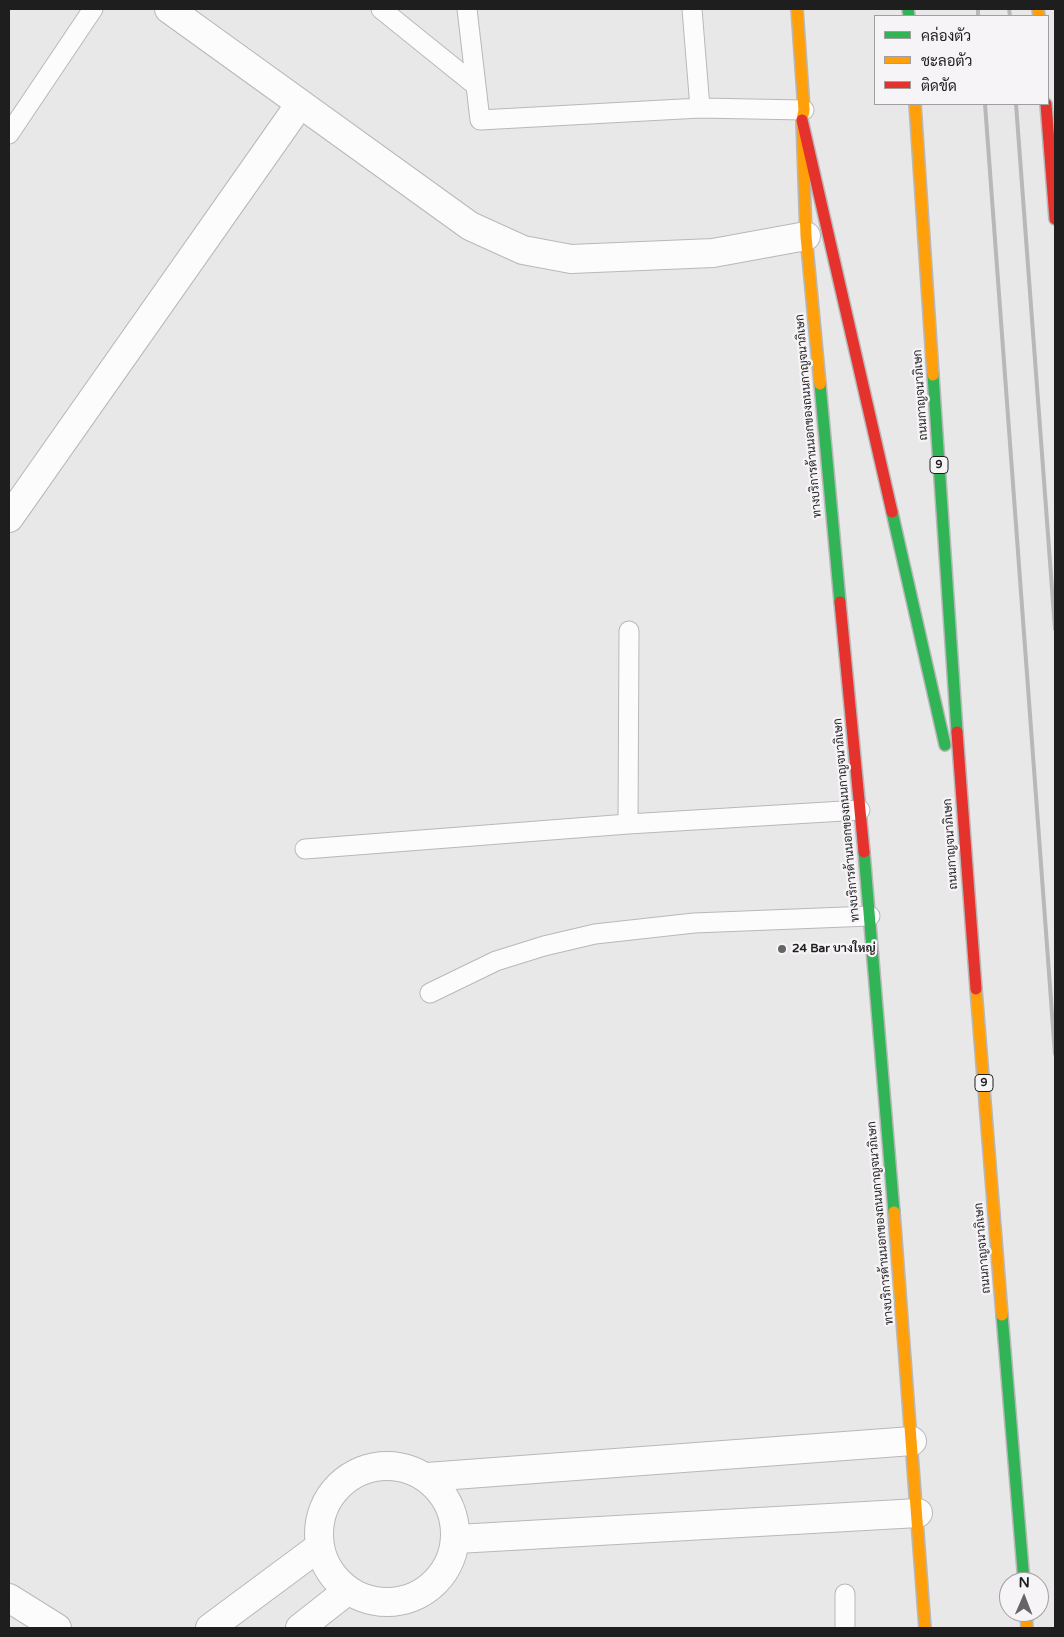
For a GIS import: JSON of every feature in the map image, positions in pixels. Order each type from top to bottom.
[{"type":"main road","name":"ทางบริการด้านนอกของถนนกาญจนาภิเษก","points":[[797,9],[803,115],[806,236],[870,916],[918,1513],[925,1628]]},
{"type":"main road","name":"ถนนกาญจนาภิเษก","points":[[915,105],[964,827],[1023,1572]]},
{"type":"main road","points":[[1046,105],[1055,219]]},
{"type":"main road","points":[[803,115],[964,827]]},
{"type":"main road","points":[[1052,179],[1055,193]]},
{"type":"street","points":[[169,9],[470,226],[523,250],[571,259],[713,253],[806,236]]},
{"type":"street","points":[[9,518],[300,104]]},
{"type":"street","points":[[427,1476],[450,1504],[457,1539],[445,1573],[418,1597],[382,1603],[348,1591],[324,1564],[318,1546],[318,1528],[330,1495],[357,1471],[393,1465],[427,1476],[912,1441]]},
{"type":"street","points":[[457,1539],[918,1513]]},
{"type":"street","points":[[210,1628],[318,1546]]},
{"type":"street","points":[[300,1628],[348,1591]]},
{"type":"street","points":[[9,1598],[57,1628]]},
{"type":"lane","points":[[9,134],[93,9]]},
{"type":"lane","points":[[381,9],[474,84]]},
{"type":"lane","points":[[467,9],[474,84],[480,120],[700,108],[803,115]]},
{"type":"lane","points":[[692,9],[700,108]]},
{"type":"lane","points":[[628,824],[629,631]]},
{"type":"lane","points":[[305,849],[628,824],[860,810]]},
{"type":"lane","points":[[430,993],[496,961],[544,946],[595,934],[694,923],[870,916]]},
{"type":"lane","points":[[845,1594],[845,1628]]},
{"type":"railway","points":[[978,9],[978,15]]},
{"type":"railway","points":[[1009,9],[1010,15]]},
{"type":"railway","points":[[985,105],[1055,1054]]},
{"type":"railway","points":[[1016,105],[1055,629]]},
{"type":"traffic: fast","points":[[908,9],[909,15]]},
{"type":"traffic: fast","points":[[933,375],[957,732]]},
{"type":"traffic: fast","points":[[820,384],[840,602]]},
{"type":"traffic: fast","points":[[892,512],[945,745]]},
{"type":"traffic: fast","points":[[864,852],[894,1212]]},
{"type":"traffic: fast","points":[[1002,1315],[1023,1572]]},
{"type":"traffic: slow","points":[[797,9],[804,110],[802,120],[806,236],[820,384]]},
{"type":"traffic: slow","points":[[1038,9],[1039,15]]},
{"type":"traffic: slow","points":[[915,105],[933,375]]},
{"type":"traffic: slow","points":[[976,989],[1002,1315]]},
{"type":"traffic: slow","points":[[894,1212],[925,1628]]},
{"type":"traffic: slow","points":[[1027,1622],[1027,1628]]},
{"type":"traffic: jam","points":[[1046,105],[1055,219]]},
{"type":"traffic: jam","points":[[802,120],[892,512]]},
{"type":"traffic: jam","points":[[840,602],[864,852]]},
{"type":"traffic: jam","points":[[957,732],[976,989]]},
{"type":"place","name":"24 Bar บางใหญ่","points":[[782,949]]}]
